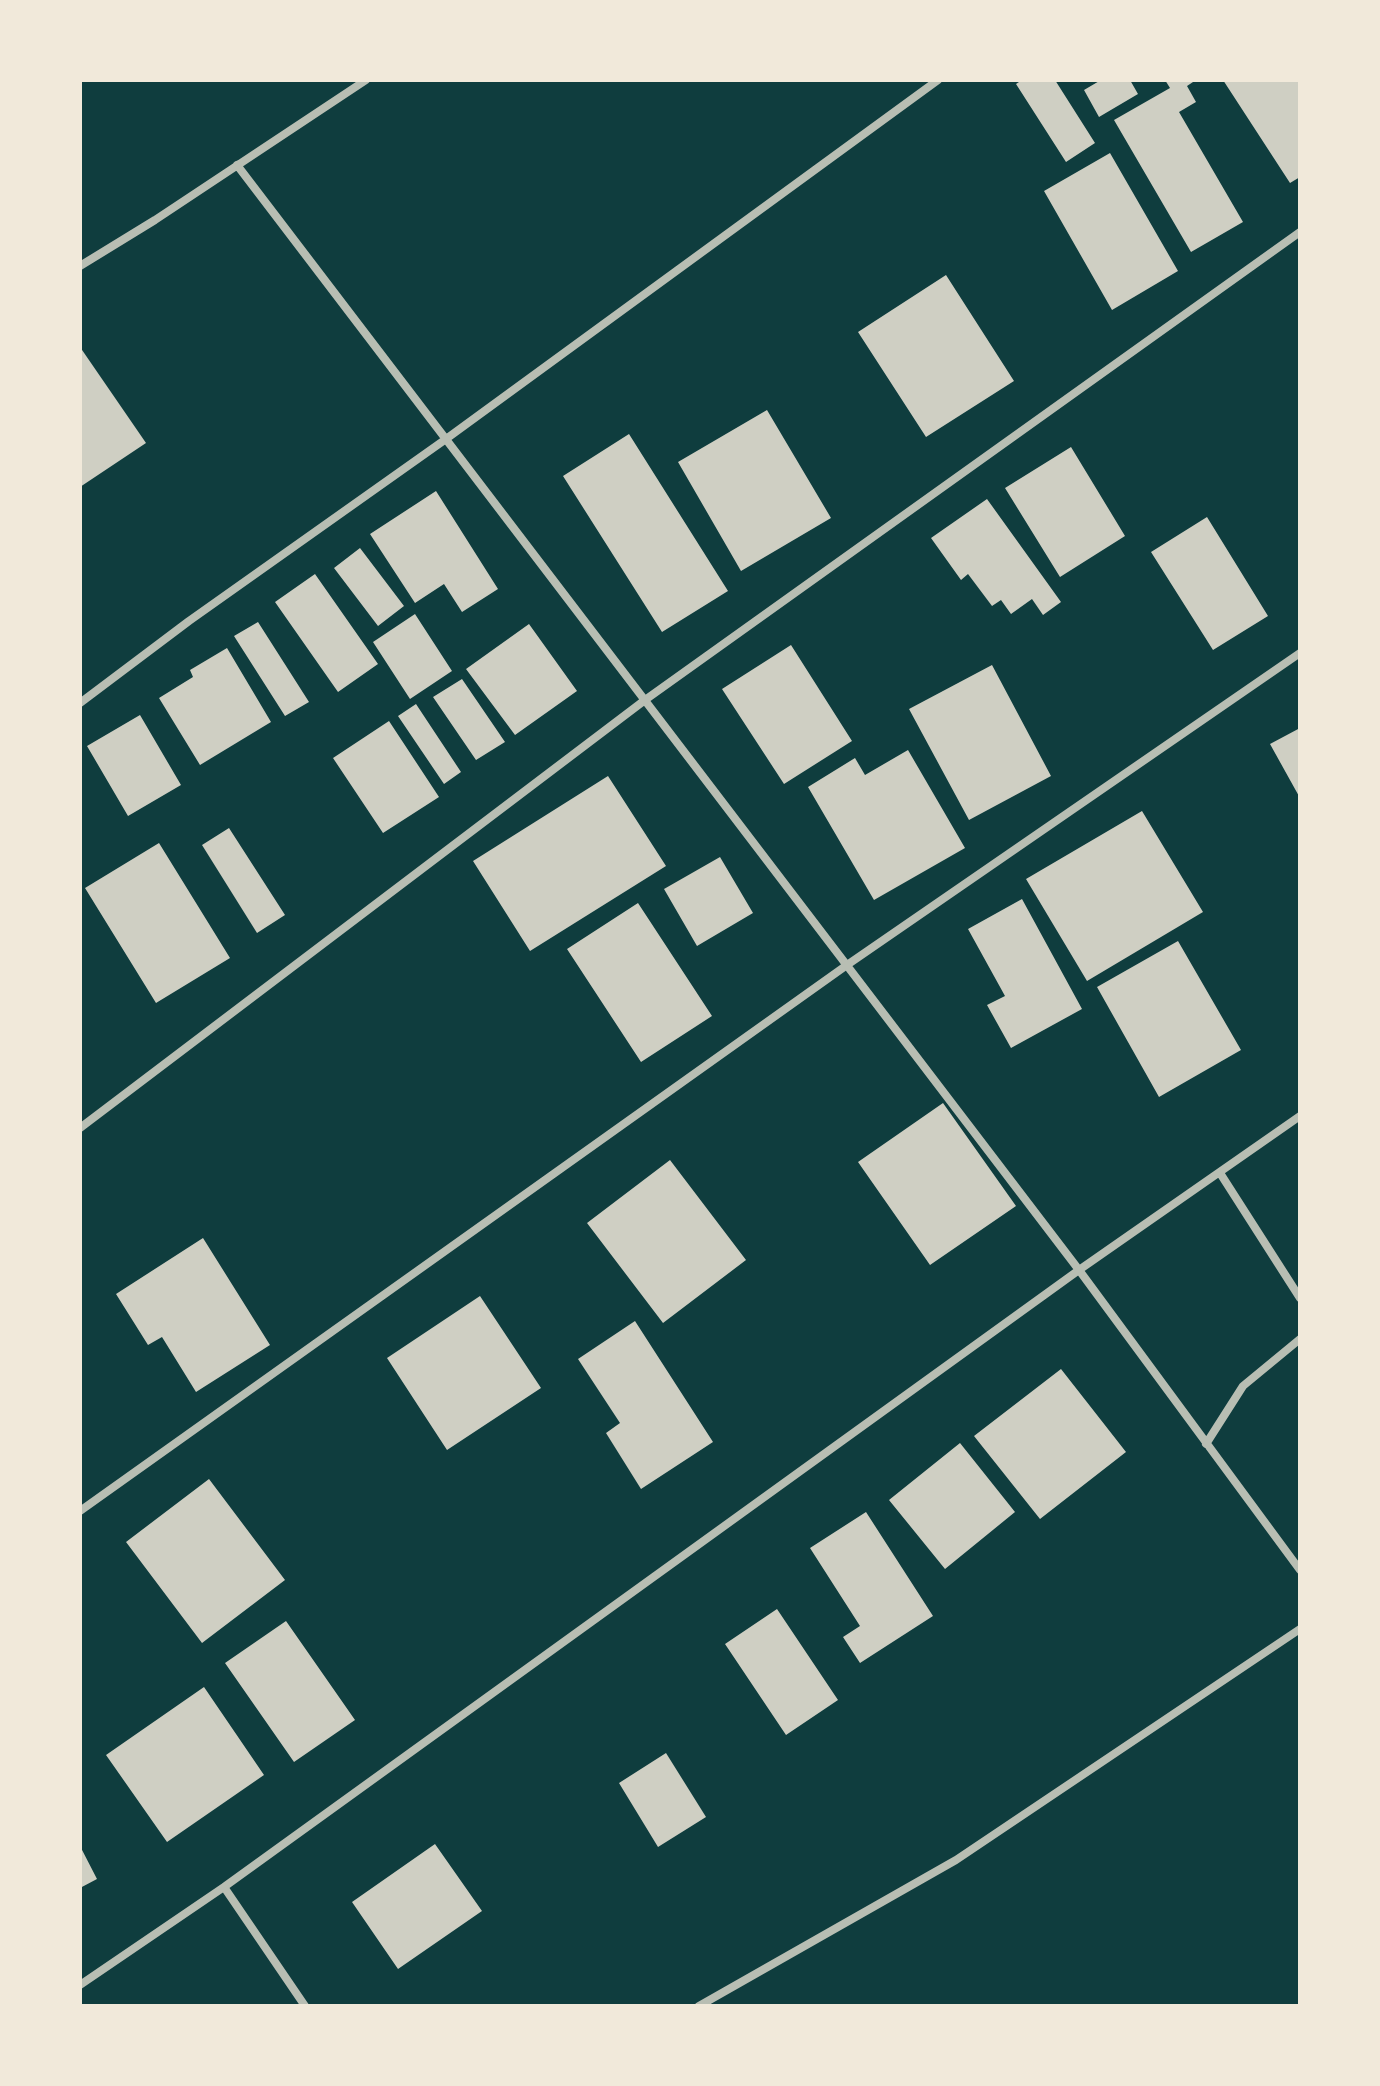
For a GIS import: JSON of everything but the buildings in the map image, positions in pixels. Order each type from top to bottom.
[{"type":"street","points":[[80,266],[366,80]]},
{"type":"street","points":[[80,703],[938,80]]},
{"type":"street","points":[[237,165],[1079,1270],[1300,1570]]},
{"type":"street","points":[[80,1128],[645,700],[1300,232]]},
{"type":"street","points":[[80,1511],[847,965],[1300,653]]},
{"type":"street","points":[[80,1985],[224,1887],[1079,1270],[1300,1116]]},
{"type":"street","points":[[1220,1173],[1300,1298]]},
{"type":"street","points":[[1206,1444],[1243,1386],[1300,1339]]},
{"type":"street","points":[[699,2006],[956,1860],[1300,1629]]},
{"type":"street","points":[[224,1887],[305,2006]]}]
